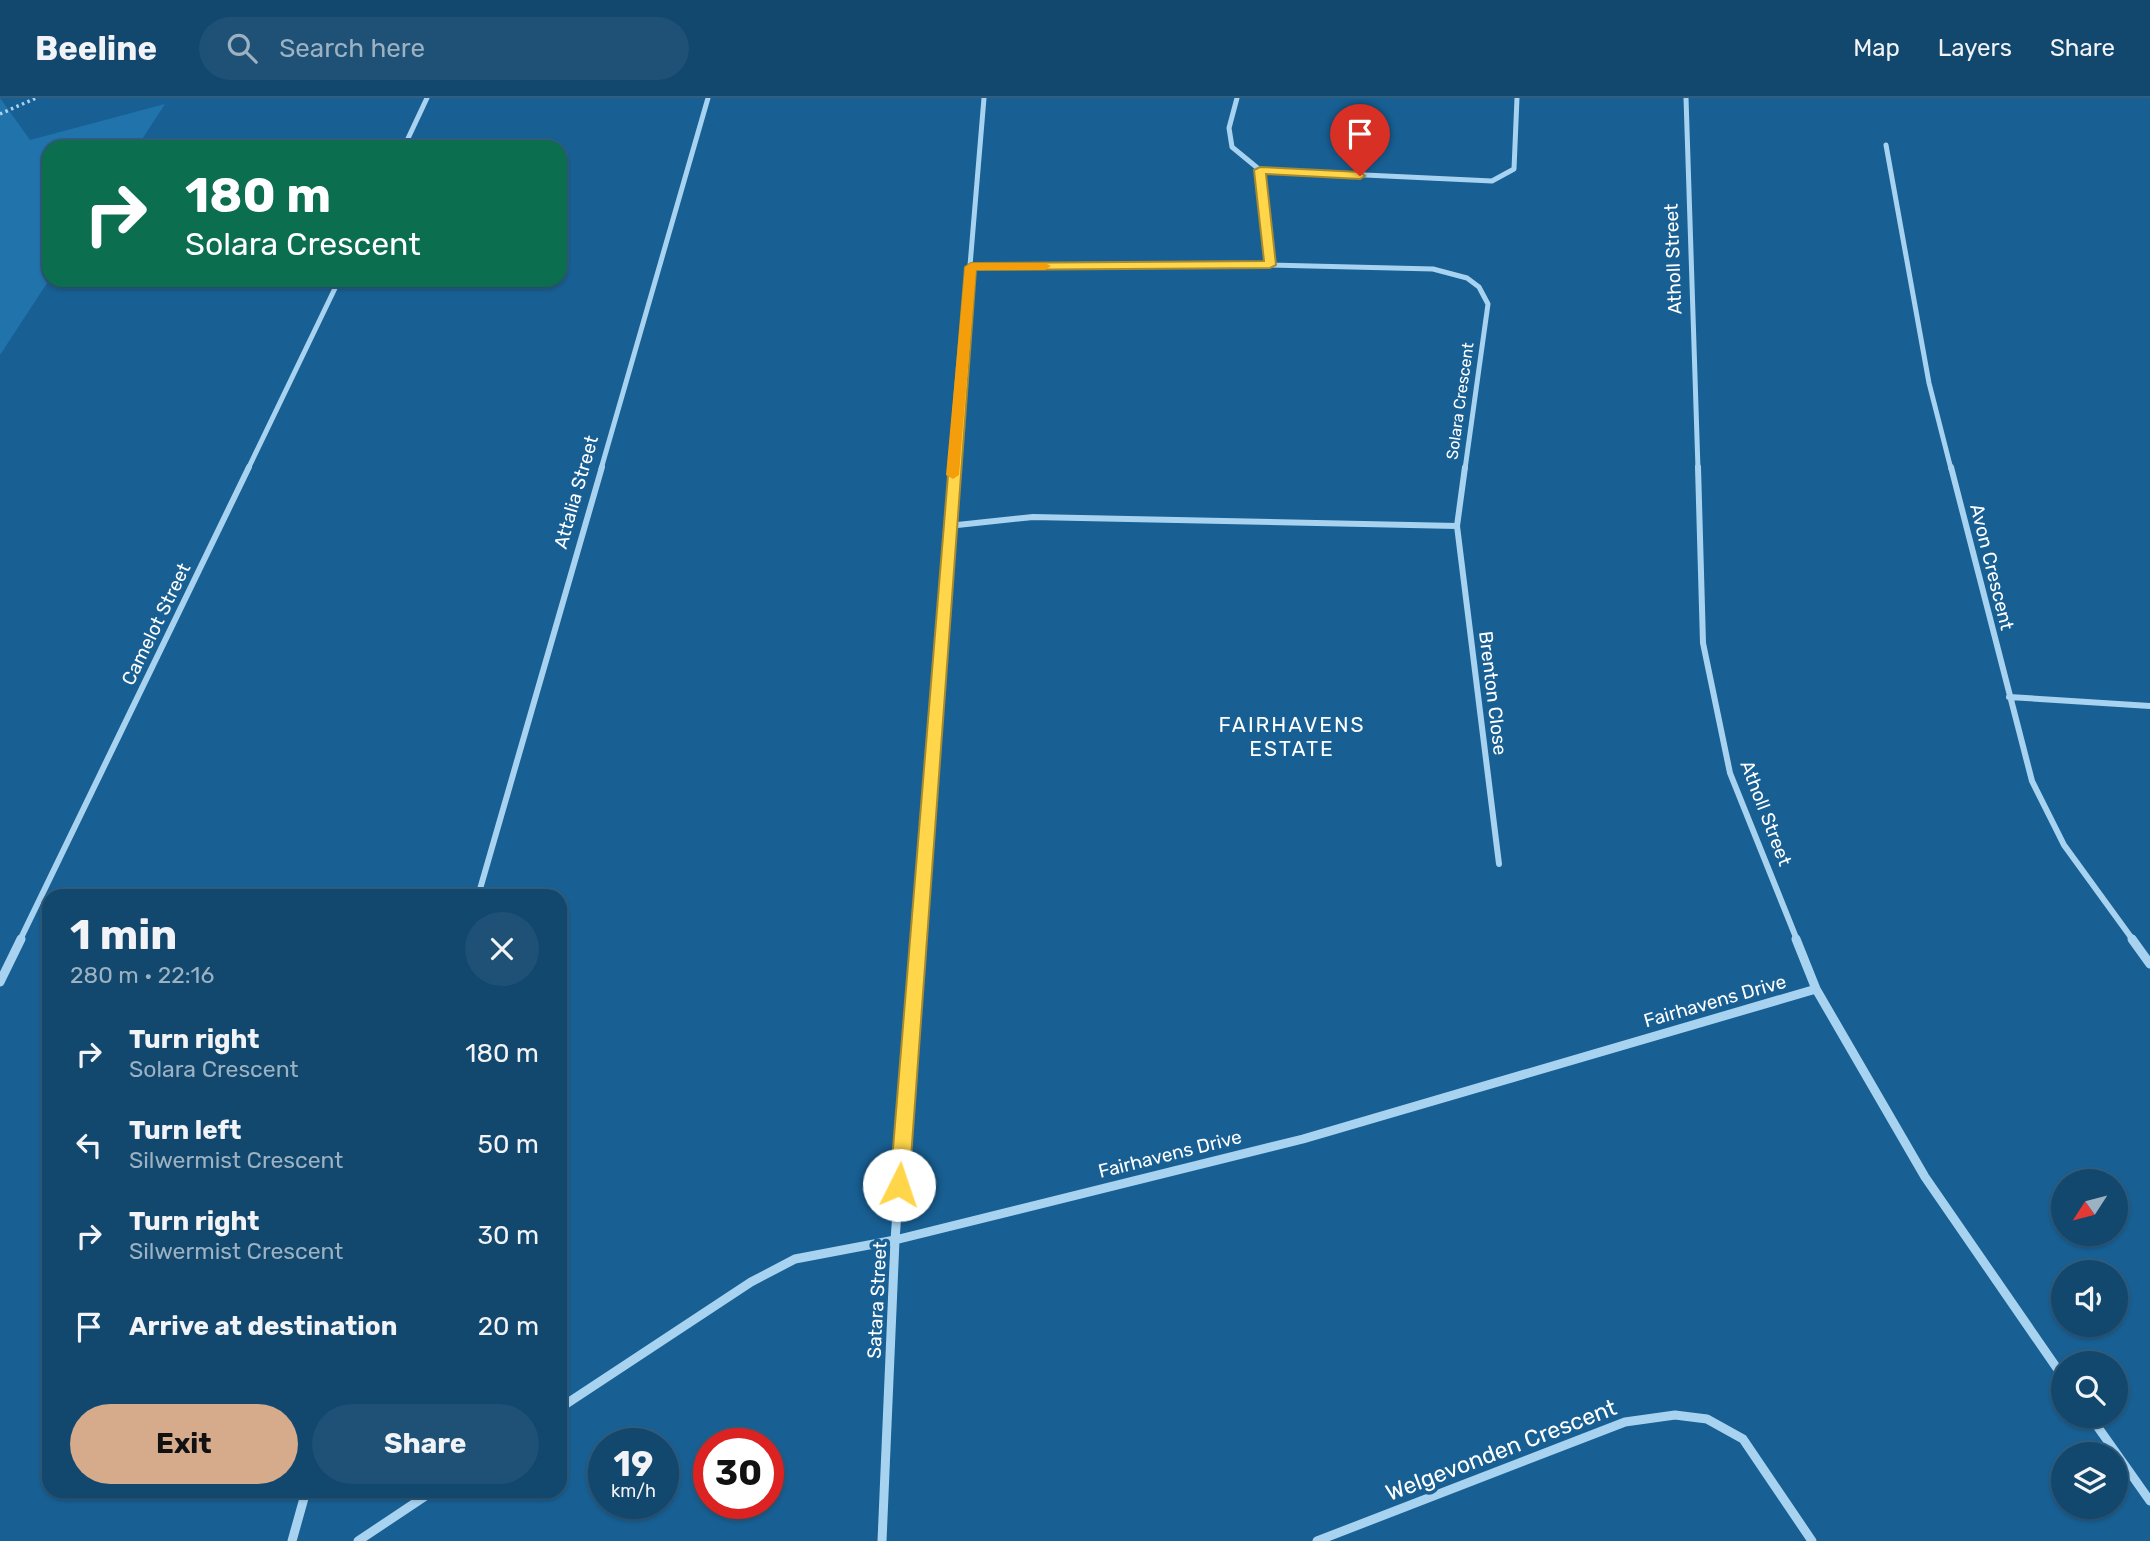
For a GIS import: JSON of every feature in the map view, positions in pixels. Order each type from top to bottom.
[{"type":"street","points":[[407,140],[427,98]]},
{"type":"street","name":"Attalia Street","points":[[480,889],[708,98]]},
{"type":"street","name":"Satara Street","points":[[881,1541],[895,1240],[948,526],[985,98]]},
{"type":"street","points":[[1237,98],[1228,128],[1232,147],[1260,170],[1492,181],[1514,169],[1517,98]]},
{"type":"street","name":"Atholl Street","points":[[1686,98],[1703,643],[1730,773],[1816,989],[1925,1177],[2051,1360]]},
{"type":"street","name":"Avon Crescent","points":[[1886,145],[1929,383],[2032,781],[2064,845],[2150,964]]},
{"type":"street","points":[[1260,170],[1270,265]]},
{"type":"street","name":"Solara Crescent","points":[[971,267],[1270,265],[1433,269],[1460,272],[1477,281],[1488,304],[1457,526]]},
{"type":"street","name":"Camelot Street","points":[[45,889],[336,287]]},
{"type":"street","points":[[948,526],[1032,517],[1457,526]]},
{"type":"street","name":"Brenton Close","points":[[1457,526],[1499,864]]},
{"type":"street","points":[[2009,697],[2150,706]]},
{"type":"street","name":"Camelot Street","points":[[0,982],[42,895]]},
{"type":"street","name":"Fairhavens Drive","points":[[567,1403],[751,1282],[795,1259],[895,1240],[1303,1139],[1816,989]]},
{"type":"street","name":"Welgevonden Crescent","points":[[1317,1541],[1625,1422],[1675,1415],[1707,1419],[1743,1439],[1812,1541]]},
{"type":"street","points":[[2098,1428],[2150,1501]]},
{"type":"street","points":[[292,1541],[304,1498]]},
{"type":"street","points":[[358,1541],[422,1498]]},
{"type":"path","points":[[0,114],[36,98]]},
{"type":"shaded area","points":[[0,98],[30,140],[165,104],[142,140],[42,140],[42,287],[44,287],[0,355]]},
{"type":"slow traffic","points":[[953,475],[971,267],[1045,266]]},
{"type":"district","name":"FAIRHAVENS ESTATE","points":[[1292,736]]},
{"type":"route","points":[[899,1185],[948,526],[971,267],[1270,265],[1260,170],[1360,176]]}]
